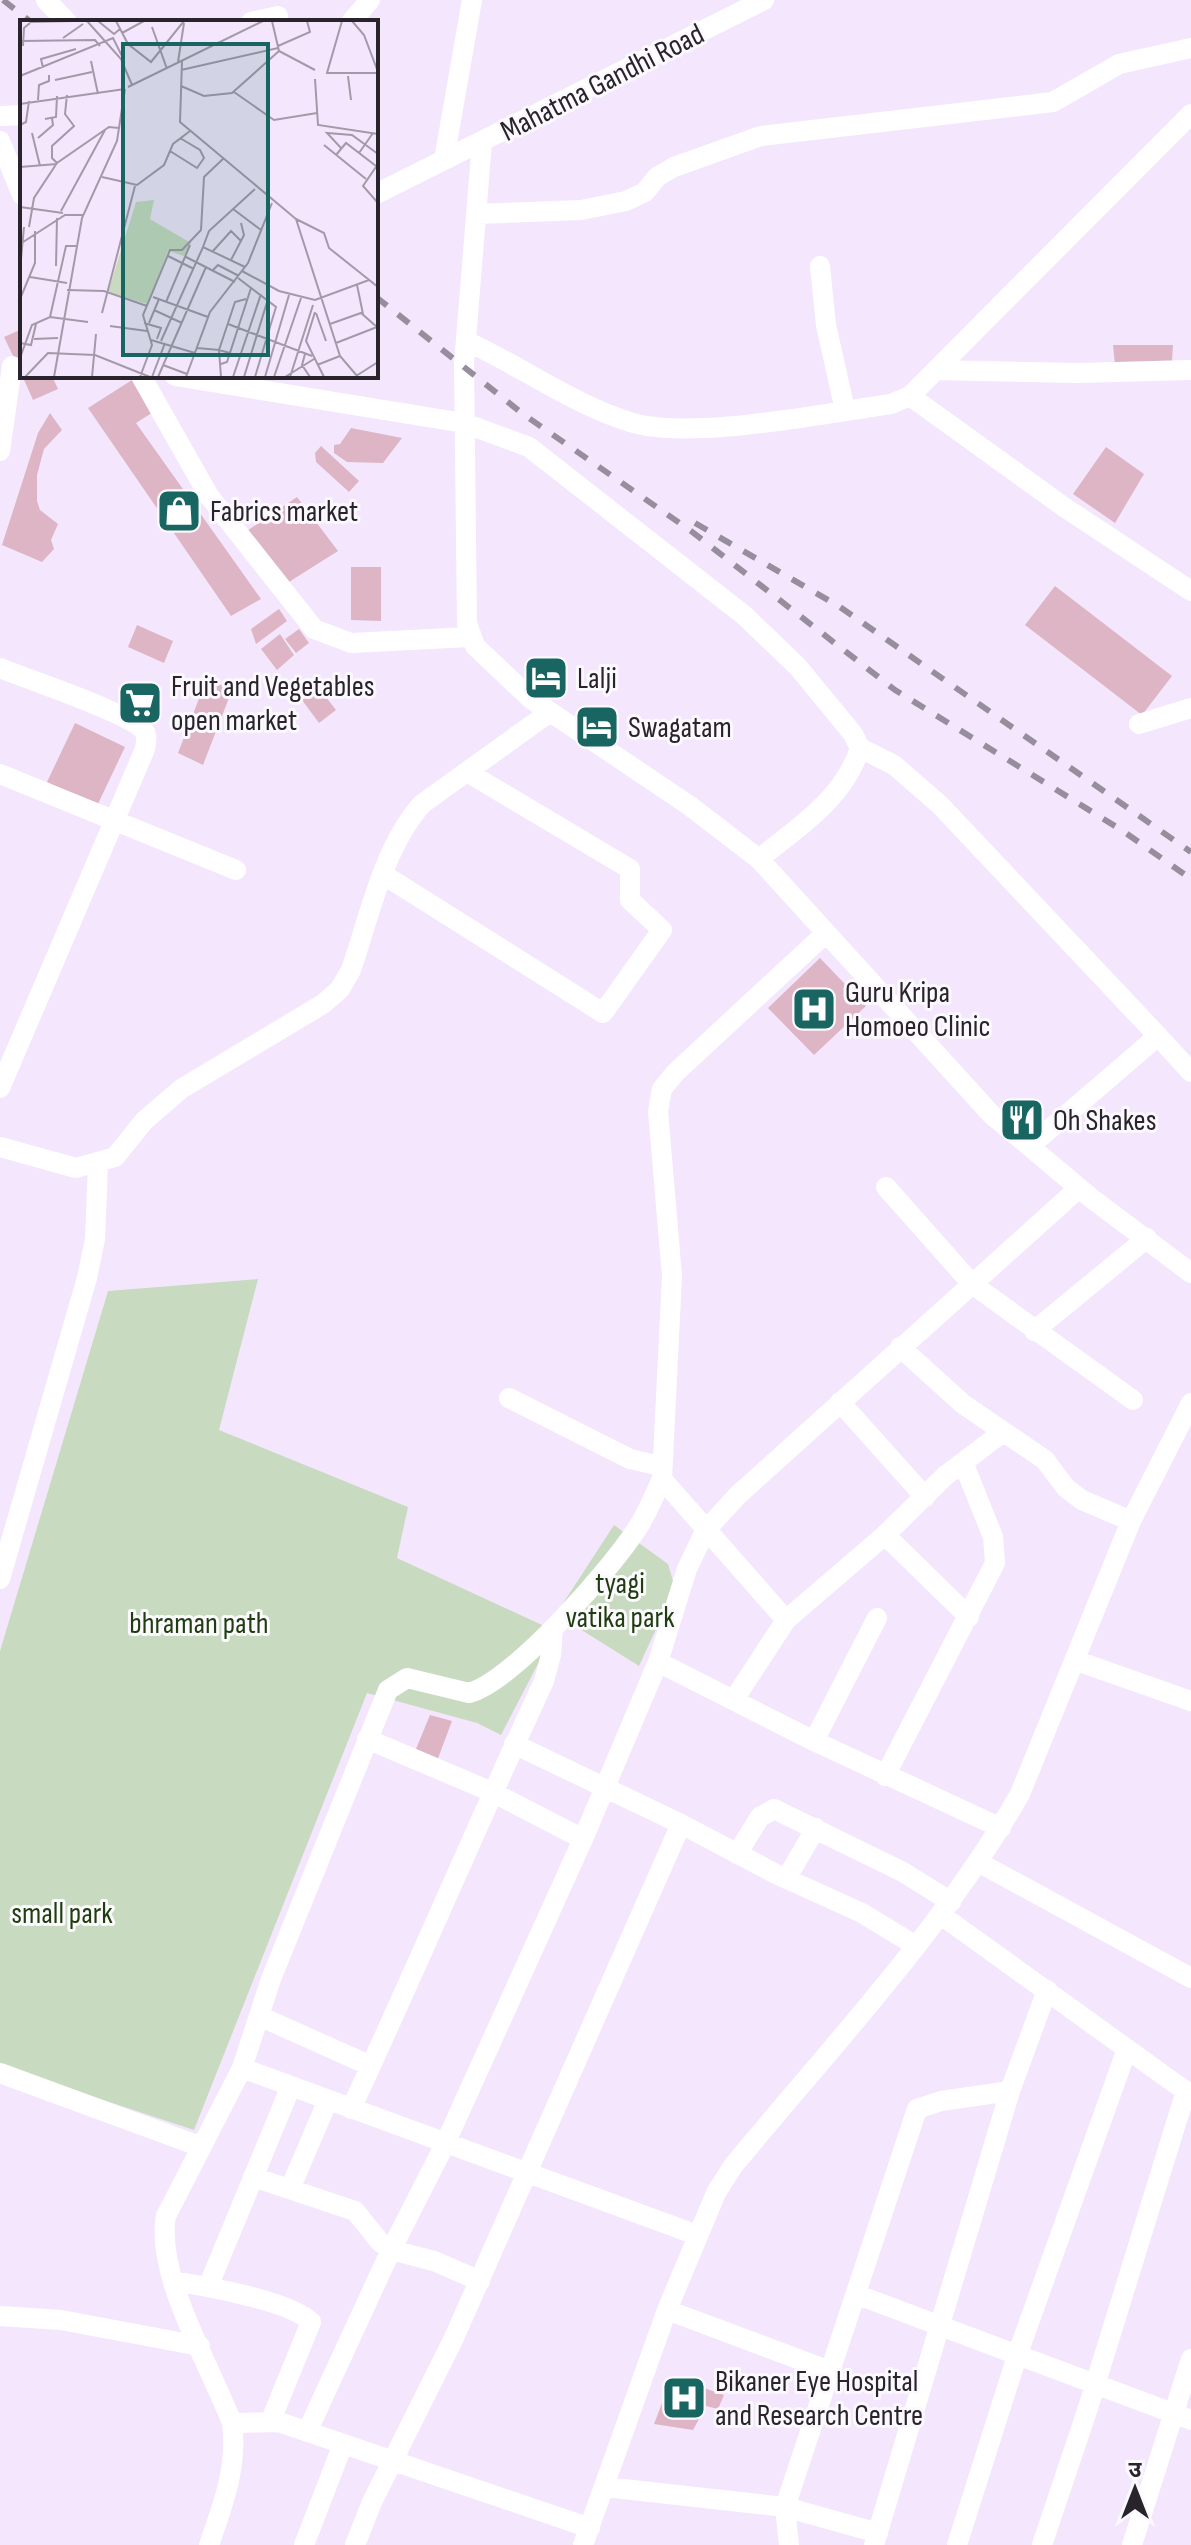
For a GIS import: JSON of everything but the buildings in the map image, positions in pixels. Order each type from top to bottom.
[{"type":"street","points":[[46,0],[65,20]]},
{"type":"street","points":[[353,20],[370,0]]},
{"type":"street","points":[[444,160],[472,0]]},
{"type":"street","name":"Mahatma Gandhi Road","points":[[378,193],[764,0]]},
{"type":"street","points":[[257,20],[278,13]]},
{"type":"street","points":[[476,214],[581,210],[626,201],[645,192],[657,177],[674,167],[761,136],[1053,102],[1119,64],[1191,48]]},
{"type":"street","points":[[466,341],[631,422],[664,428],[722,426],[891,404],[910,396],[1191,114]]},
{"type":"street","points":[[0,116],[20,115]]},
{"type":"street","points":[[0,141],[20,190]]},
{"type":"street","points":[[482,142],[466,341],[464,423],[469,637],[531,699],[690,806],[759,859],[991,1114],[1079,1188],[1191,1273]]},
{"type":"street","points":[[820,266],[826,325],[845,410]]},
{"type":"street","points":[[936,370],[1078,373],[1190,365]]},
{"type":"street","points":[[0,451],[10,366]]},
{"type":"street","points":[[142,378],[209,496],[314,629],[351,643],[469,637]]},
{"type":"street","points":[[187,378],[464,423],[529,447],[745,616],[798,667],[853,734],[860,748],[894,765],[940,805],[1191,1072]]},
{"type":"street","points":[[910,396],[1064,507],[1191,591]]},
{"type":"street","points":[[0,668],[124,717],[143,729],[147,737],[145,749],[0,1088]]},
{"type":"street","points":[[1139,724],[1191,708]]},
{"type":"street","points":[[0,1147],[76,1168],[98,1165],[115,1157],[144,1121],[181,1089],[323,1004],[340,989],[351,970],[396,840],[409,819],[422,804],[550,712]]},
{"type":"street","points":[[759,859],[832,800],[855,764],[860,748]]},
{"type":"street","points":[[384,875],[603,1013],[662,930],[630,900],[630,869],[467,772]]},
{"type":"street","points":[[0,774],[113,823],[236,870]]},
{"type":"street","points":[[209,2545],[234,2463],[232,2423],[173,2281],[162,2236],[166,2216],[199,2146],[242,2068],[259,2016],[388,1690],[407,1678],[461,1692],[475,1691],[506,1671],[553,1629],[634,1534],[662,1472],[672,1276],[658,1111],[662,1089],[826,933]]},
{"type":"street","points":[[1030,1146],[1158,1036]]},
{"type":"street","points":[[0,1579],[87,1278],[95,1239],[98,1165]]},
{"type":"street","points":[[886,1187],[972,1284],[1133,1400]]},
{"type":"street","points":[[307,2432],[391,2250],[445,2144],[583,1839],[658,1662],[687,1569],[705,1531],[738,1495],[1079,1188]]},
{"type":"street","points":[[1034,1331],[1147,1238]]},
{"type":"street","points":[[900,1347],[963,1404],[1045,1460],[1066,1488],[1082,1500],[1131,1521]]},
{"type":"street","points":[[509,1398],[662,1472],[705,1531],[786,1620]]},
{"type":"street","points":[[840,1402],[925,1497]]},
{"type":"street","points":[[232,2423],[271,2420],[394,2461],[586,2536],[667,2310],[697,2235],[733,2166],[916,1946],[1001,1828],[1020,1794],[1077,1661],[1131,1521],[1191,1403]]},
{"type":"street","points":[[735,1698],[786,1620],[885,1535],[963,1462],[1003,1432]]},
{"type":"street","points":[[885,1776],[990,1577],[997,1551],[979,1496],[963,1462]]},
{"type":"street","points":[[885,1535],[969,1617]]},
{"type":"street","points":[[814,1741],[877,1618]]},
{"type":"street","points":[[351,2109],[544,1681],[551,1655],[553,1629]]},
{"type":"street","points":[[1077,1661],[1191,1701]]},
{"type":"street","points":[[658,1662],[885,1776],[1001,1828]]},
{"type":"street","points":[[367,1739],[492,1792],[583,1839]]},
{"type":"street","points":[[514,1744],[681,1824],[786,1879],[862,1913],[916,1946]]},
{"type":"street","points":[[737,1854],[767,1810],[783,1812],[903,1872],[1047,1990],[1189,2093],[1042,2545]]},
{"type":"street","points":[[355,2545],[480,2281],[681,1824]]},
{"type":"street","points":[[786,1879],[816,1828]]},
{"type":"street","points":[[978,1862],[1191,1978]]},
{"type":"street","points":[[605,2487],[785,2507],[876,2539],[1010,2091],[1047,1990]]},
{"type":"street","points":[[259,2016],[371,2066]]},
{"type":"street","points":[[957,2545],[1018,2353],[1127,2049]]},
{"type":"street","points":[[242,2068],[697,2235]]},
{"type":"street","points":[[0,2073],[199,2146]]},
{"type":"street","points":[[208,2287],[291,2086]]},
{"type":"street","points":[[789,2545],[785,2507],[858,2295],[917,2109],[941,2101],[1010,2091]]},
{"type":"street","points":[[290,2189],[328,2100]]},
{"type":"street","points":[[253,2177],[355,2211],[380,2242],[391,2250],[434,2261],[480,2281]]},
{"type":"street","points":[[173,2281],[208,2287],[297,2313],[311,2322],[271,2420]]},
{"type":"street","points":[[858,2295],[1183,2417]]},
{"type":"street","points":[[667,2310],[830,2371]]},
{"type":"street","points":[[0,2316],[76,2322],[200,2346]]},
{"type":"street","points":[[1132,2545],[1183,2417],[1191,2359]]},
{"type":"street","points":[[304,2545],[343,2444]]},
{"type":"green space","name":"bhraman path","points":[[258,1279],[219,1430],[408,1507],[397,1558],[555,1631],[501,1735],[477,1723],[367,1693],[194,2130],[0,2066],[0,1651],[108,1291]]},
{"type":"green space","name":"tyagi vatika park","points":[[614,1525],[668,1564],[675,1588],[639,1666],[556,1614]]},
{"type":"railway","points":[[3,0],[28,20]]},
{"type":"railway","points":[[378,299],[523,414],[691,531],[895,690],[1123,831],[1191,879]]},
{"type":"railway","points":[[695,523],[840,607],[1191,852]]},
{"type":"place","name":"Fabrics market","points":[[179,511]]},
{"type":"place","name":"Lalji","points":[[546,678]]},
{"type":"place","name":"Fruit and Vegetables open market","points":[[140,703]]},
{"type":"place","name":"Swagatam","points":[[597,727]]},
{"type":"place","name":"Guru Kripa Homoeo Clinic","points":[[814,1009]]},
{"type":"place","name":"Oh Shakes","points":[[1022,1120]]},
{"type":"place","name":"Bikaner Eye Hospital and Research Centre","points":[[684,2398]]},
{"type":"park label","name":"small park","points":[[62,1913]]}]
